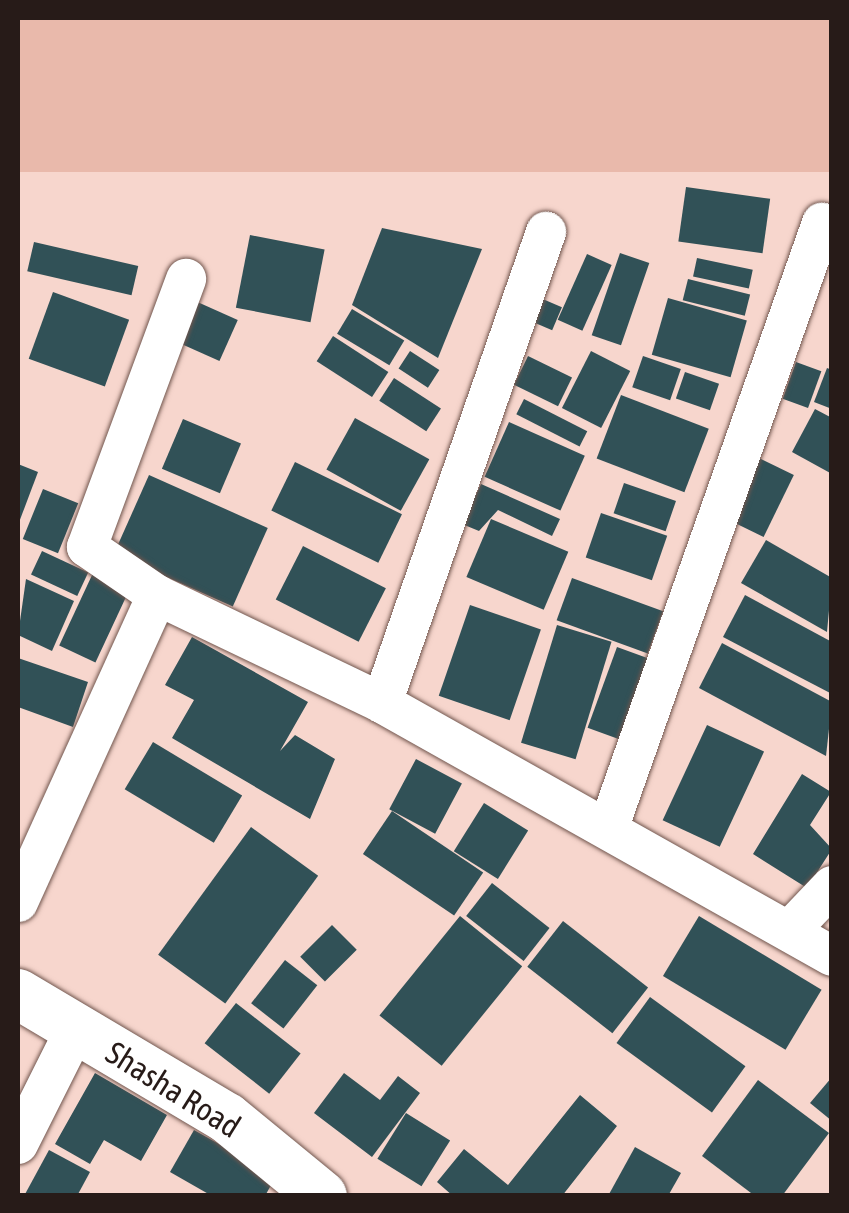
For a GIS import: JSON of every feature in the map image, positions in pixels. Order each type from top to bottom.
[{"type":"street","points":[[608,829],[822,223]]},
{"type":"street","points":[[382,704],[546,232]]},
{"type":"street","points":[[186,279],[87,547],[157,595],[382,704],[792,928],[832,956]]},
{"type":"street","points":[[18,902],[157,595]]},
{"type":"street","points":[[792,928],[832,886]]},
{"type":"street","name":"Shasha Road","points":[[18,994],[227,1118],[322,1196]]},
{"type":"street","points":[[18,1144],[74,1030]]},
{"type":"shaded area","points":[[18,18],[831,18],[831,172],[18,172]]},
{"type":"building","points":[[686,187],[770,199],[763,253],[678,241]]},
{"type":"building","points":[[382,228],[482,249],[438,358],[352,305]]},
{"type":"building","points":[[250,235],[325,250],[310,322],[236,308]]},
{"type":"building","points":[[34,242],[138,266],[132,295],[27,271]]},
{"type":"building","points":[[620,253],[649,263],[621,345],[592,335]]},
{"type":"building","points":[[587,254],[612,265],[582,331],[558,320]]},
{"type":"building","points":[[697,258],[753,270],[749,288],[693,277]]},
{"type":"building","points":[[688,279],[750,294],[745,316],[683,300]]},
{"type":"building","points":[[53,292],[129,320],[105,386],[29,359]]},
{"type":"building","points":[[538,297],[562,307],[552,330],[528,320]]},
{"type":"building","points":[[668,298],[747,321],[731,377],[652,355]]},
{"type":"building","points":[[193,300],[238,320],[219,361],[175,341]]},
{"type":"building","points":[[352,309],[404,340],[389,365],[337,334]]},
{"type":"building","points":[[333,336],[388,372],[372,397],[317,361]]},
{"type":"building","points":[[410,351],[439,370],[428,388],[399,369]]},
{"type":"building","points":[[591,351],[630,371],[601,428],[562,408]]},
{"type":"building","points":[[528,356],[572,377],[558,406],[514,385]]},
{"type":"building","points":[[643,356],[681,369],[670,400],[632,387]]},
{"type":"building","points":[[796,362],[821,371],[808,408],[783,399]]},
{"type":"building","points":[[827,368],[832,370],[832,409],[814,402]]},
{"type":"building","points":[[685,372],[719,384],[710,410],[676,398]]},
{"type":"building","points":[[394,378],[441,408],[426,431],[379,401]]},
{"type":"building","points":[[621,395],[709,429],[684,492],[597,458]]},
{"type":"building","points":[[524,399],[587,431],[580,446],[516,414]]},
{"type":"building","points":[[815,409],[832,418],[832,474],[792,452]]},
{"type":"building","points":[[355,418],[429,459],[401,511],[326,470]]},
{"type":"building","points":[[183,419],[241,444],[220,493],[162,469]]},
{"type":"building","points":[[509,422],[585,456],[560,511],[485,477]]},
{"type":"building","points":[[757,457],[794,475],[764,537],[727,519]]},
{"type":"building","points":[[295,462],[402,514],[378,563],[271,511]]},
{"type":"building","points":[[18,464],[38,472],[18,525]]},
{"type":"building","points":[[149,475],[268,528],[233,606],[114,554]]},
{"type":"building","points":[[624,483],[676,501],[666,531],[614,513]]},
{"type":"building","points":[[481,484],[560,519],[552,536],[498,510],[479,531],[462,524]]},
{"type":"building","points":[[43,489],[78,503],[58,553],[23,539]]},
{"type":"building","points":[[601,513],[667,536],[652,580],[586,557]]},
{"type":"building","points":[[491,519],[568,552],[544,610],[466,577]]},
{"type":"building","points":[[766,540],[832,578],[827,632],[741,583]]},
{"type":"building","points":[[303,546],[386,588],[359,642],[276,599]]},
{"type":"building","points":[[42,551],[88,573],[77,596],[31,575]]},
{"type":"building","points":[[93,573],[129,590],[95,662],[59,646]]},
{"type":"building","points":[[572,578],[663,611],[648,653],[557,620]]},
{"type":"building","points":[[26,579],[74,601],[52,651],[18,635]]},
{"type":"building","points":[[745,595],[832,642],[832,694],[723,637]]},
{"type":"building","points":[[470,605],[541,629],[510,720],[439,696]]},
{"type":"building","points":[[557,625],[612,642],[576,759],[521,743]]},
{"type":"building","points":[[192,637],[308,702],[280,751],[295,735],[335,759],[310,819],[172,738],[194,700],[165,685]]},
{"type":"building","points":[[722,643],[832,702],[826,756],[699,688]]},
{"type":"building","points":[[617,647],[653,660],[623,741],[588,728]]},
{"type":"building","points":[[18,658],[88,682],[73,727],[18,707]]},
{"type":"building","points":[[707,725],[764,752],[720,847],[663,820]]},
{"type":"building","points":[[153,742],[242,796],[214,843],[125,789]]},
{"type":"building","points":[[416,759],[462,783],[435,834],[389,809]]},
{"type":"building","points":[[802,774],[831,792],[810,825],[832,849],[807,888],[753,854]]},
{"type":"building","points":[[484,803],[528,831],[498,879],[454,851]]},
{"type":"building","points":[[392,811],[483,873],[454,916],[363,854]]},
{"type":"building","points":[[251,827],[318,876],[225,1004],[158,955]]},
{"type":"building","points":[[492,883],[550,928],[524,961],[466,916]]},
{"type":"building","points":[[460,916],[522,966],[442,1066],[379,1015]]},
{"type":"building","points":[[699,916],[822,990],[786,1050],[663,976]]},
{"type":"building","points":[[563,921],[648,987],[612,1033],[527,967]]},
{"type":"building","points":[[332,925],[357,950],[325,982],[300,957]]},
{"type":"building","points":[[285,960],[317,985],[283,1029],[251,1003]]},
{"type":"building","points":[[650,997],[745,1066],[712,1112],[616,1043]]},
{"type":"building","points":[[236,1003],[301,1053],[269,1094],[205,1043]]},
{"type":"building","points":[[95,1073],[167,1115],[141,1161],[104,1140],[90,1164],[55,1144]]},
{"type":"building","points":[[344,1073],[380,1100],[398,1076],[420,1093],[372,1157],[314,1113]]},
{"type":"building","points":[[832,1077],[832,1121],[810,1103]]},
{"type":"building","points":[[758,1080],[829,1133],[782,1196],[755,1196],[702,1156]]},
{"type":"building","points":[[580,1095],[617,1126],[562,1196],[453,1196],[437,1182],[464,1149],[508,1185]]},
{"type":"building","points":[[406,1113],[450,1141],[421,1186],[377,1159]]},
{"type":"building","points":[[194,1130],[276,1176],[265,1196],[212,1196],[170,1172]]},
{"type":"building","points":[[635,1147],[681,1173],[668,1196],[608,1196]]},
{"type":"building","points":[[49,1150],[90,1172],[77,1196],[24,1196]]}]
